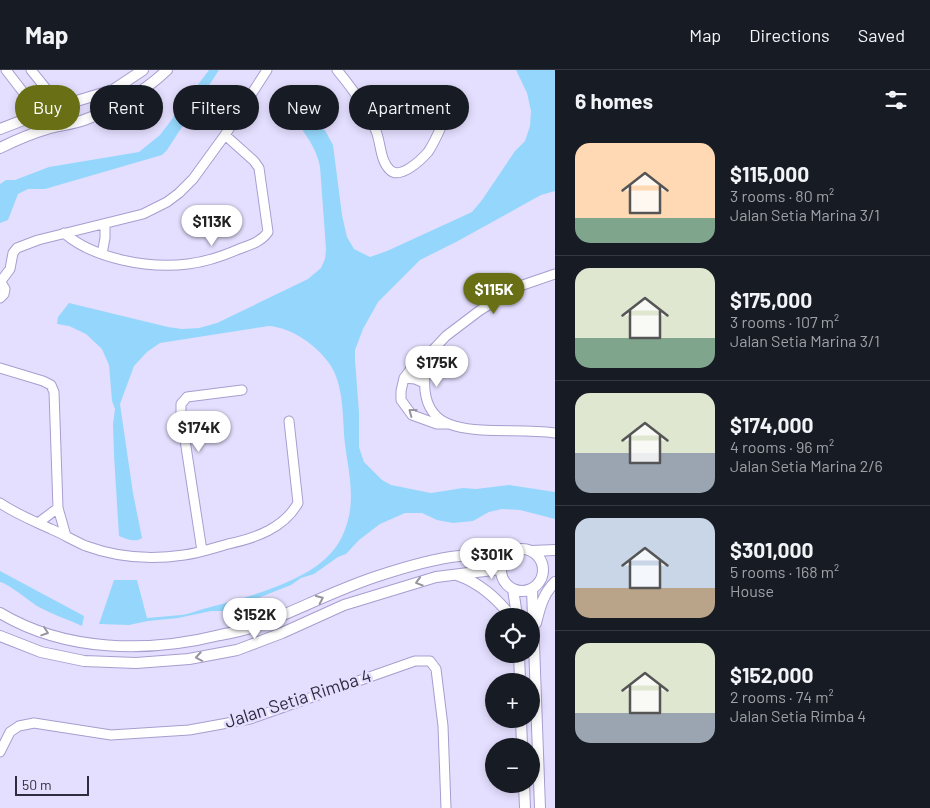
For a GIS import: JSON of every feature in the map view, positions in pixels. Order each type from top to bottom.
[{"type":"street","points":[[6,70],[18,85]]},
{"type":"street","points":[[31,70],[43,85]]},
{"type":"street","points":[[80,100],[113,90],[143,70]]},
{"type":"street","points":[[0,148],[50,128],[84,120],[123,102],[159,78],[167,70]]},
{"type":"street","points":[[0,298],[4,294],[5,289],[0,281],[10,269],[13,253],[17,248],[38,240],[142,214],[167,202],[193,179],[225,135],[267,70]]},
{"type":"street","points":[[337,70],[349,85]]},
{"type":"street","points":[[0,129],[15,123]]},
{"type":"street","points":[[376,130],[383,158],[389,170],[394,173],[402,172],[413,166],[428,151],[439,130]]},
{"type":"street","points":[[64,233],[74,242],[102,254],[131,262],[149,264],[188,264],[221,256],[261,240],[268,232],[259,168],[254,160],[225,135]]},
{"type":"street","points":[[102,254],[105,224]]},
{"type":"street","points":[[448,424],[437,424],[412,415],[401,400],[404,378],[413,366],[430,353],[446,336],[508,291],[555,274]]},
{"type":"street","points":[[430,353],[424,383],[431,408],[435,414],[448,424],[456,427],[482,430],[555,433]]},
{"type":"street","points":[[0,368],[43,381],[51,385],[54,392],[58,508],[66,536]]},
{"type":"street","points":[[404,378],[415,379],[424,383]]},
{"type":"street","points":[[202,551],[181,404],[187,397],[242,390]]},
{"type":"street","points":[[0,503],[84,545],[126,556],[160,557],[184,555],[242,541],[264,533],[284,522],[298,503],[289,421]]},
{"type":"street","points":[[38,523],[58,508]]},
{"type":"street","points":[[532,551],[538,555],[544,568],[541,580],[532,589],[526,591],[513,589],[504,581],[501,569],[506,556],[518,549],[532,551],[555,550]]},
{"type":"street","points":[[0,613],[10,619],[47,633],[86,644],[164,645],[197,641],[251,628],[299,609],[339,590],[425,562],[458,556],[512,552]]},
{"type":"street","points":[[544,568],[555,566]]},
{"type":"street","points":[[0,636],[42,652],[84,661],[136,663],[189,659],[237,650],[282,633],[344,605],[436,577],[501,569]]},
{"type":"street","points":[[452,574],[470,580],[483,588],[504,608]]},
{"type":"street","points":[[540,608],[547,590],[555,582]]},
{"type":"street","points":[[513,589],[517,608]]},
{"type":"street","points":[[532,589],[532,608]]},
{"type":"street","name":"Jalan Setia Rimba 4","points":[[0,752],[10,732],[19,726],[34,723],[110,735],[190,730],[250,719],[415,661],[430,660],[436,669],[443,726],[446,808]]},
{"type":"street","points":[[534,663],[540,808]]},
{"type":"street","points":[[524,793],[525,808]]},
{"type":"water","points":[[209,70],[219,70],[209,85],[198,85]]},
{"type":"water","points":[[516,70],[555,70],[555,191],[541,195],[420,260],[378,302],[363,329],[355,350],[359,447],[364,462],[382,480],[391,485],[431,493],[463,488],[476,489],[509,485],[555,492],[555,519],[520,510],[502,509],[489,512],[473,521],[453,523],[437,520],[422,513],[405,513],[380,524],[359,540],[346,554],[338,557],[314,574],[258,598],[248,605],[222,611],[211,611],[129,625],[99,624],[114,580],[137,580],[147,618],[190,613],[270,589],[302,575],[328,556],[339,543],[348,521],[351,498],[350,480],[342,402],[338,382],[324,356],[303,338],[278,327],[269,326],[160,343],[147,352],[134,366],[120,404],[133,493],[142,538],[134,540],[119,536],[113,424],[115,409],[112,401],[109,365],[102,349],[86,334],[69,326],[57,324],[58,317],[69,303],[168,327],[182,329],[199,328],[217,323],[308,279],[321,268],[325,259],[326,249],[320,167],[315,150],[302,130],[324,130],[333,145],[342,215],[347,237],[354,249],[370,257],[387,251],[472,212],[515,151],[525,141],[530,126],[531,111],[527,93]]},
{"type":"water","points":[[173,118],[173,130],[180,130],[162,155],[45,189],[28,189],[18,194],[8,220],[0,223],[0,184],[6,180],[15,180],[49,167],[139,152],[160,135]]},
{"type":"water","points":[[0,571],[84,616],[82,626],[42,609],[0,582]]}]
